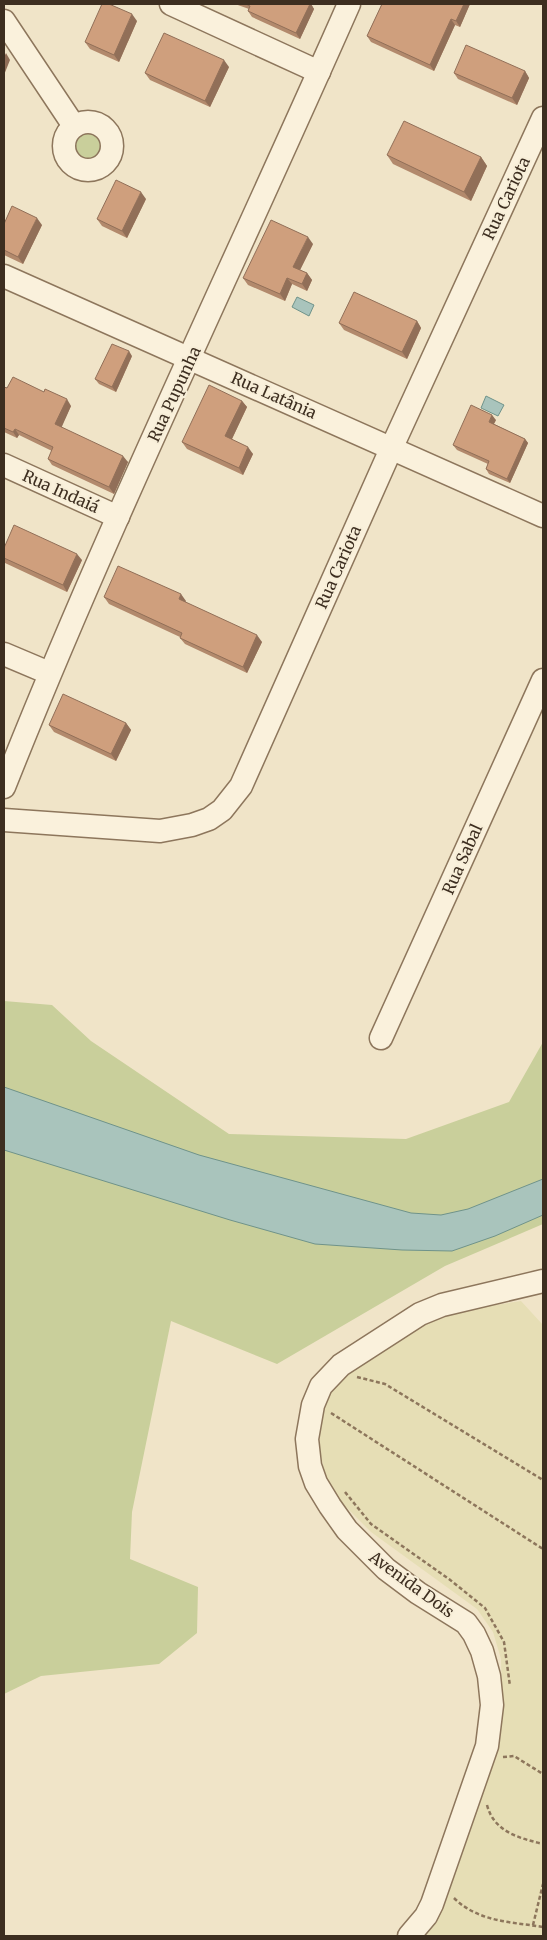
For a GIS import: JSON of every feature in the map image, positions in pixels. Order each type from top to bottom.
[{"type":"street","points":[[170,4],[319,72]]},
{"type":"street","name":"Rua Pupunha","points":[[4,787],[49,673],[349,4]]},
{"type":"street","points":[[4,21],[74,126]]},
{"type":"street","name":"Rua Cariota","points":[[4,820],[160,831],[192,825],[209,819],[222,810],[241,786],[391,448],[543,118]]},
{"type":"street","name":"Rua Latânia","points":[[4,276],[190,357],[543,516]]},
{"type":"street","name":"Rua Indaiá","points":[[4,465],[118,517]]},
{"type":"street","points":[[4,654],[49,673]]},
{"type":"street","name":"Rua Sabal","points":[[381,1038],[543,680]]},
{"type":"street","name":"Avenida Dois","points":[[409,1936],[426,1916],[432,1904],[487,1746],[492,1705],[489,1676],[482,1651],[466,1623],[418,1594],[386,1569],[347,1530],[330,1506],[316,1483],[310,1466],[307,1438],[313,1405],[321,1386],[342,1365],[420,1314],[442,1305],[543,1281]]},
{"type":"path","points":[[349,1378],[357,1377],[385,1384],[543,1480]]},
{"type":"path","points":[[327,1419],[328,1411],[543,1548]]},
{"type":"path","points":[[343,1490],[371,1524],[449,1579],[485,1608],[504,1642],[510,1691]]},
{"type":"path","points":[[498,1761],[502,1755],[514,1756],[543,1774]]},
{"type":"path","points":[[486,1800],[495,1822],[503,1831],[521,1839],[543,1844]]},
{"type":"path","points":[[533,1925],[543,1884]]},
{"type":"path","points":[[451,1891],[462,1905],[481,1917],[543,1927]]},
{"type":"shaded area","points":[[521,1301],[543,1325],[543,1936],[411,1936],[502,1701],[501,1659],[493,1632],[477,1609],[371,1532],[344,1505],[326,1480],[320,1450],[318,1405],[329,1384],[440,1314]]},
{"type":"green space","points":[[89,131],[95,132],[100,136],[104,141],[104,153],[100,158],[95,162],[89,163],[83,162],[78,158],[74,153],[73,147],[74,141],[78,136],[83,132]]},
{"type":"green space","points":[[4,1001],[52,1005],[91,1041],[229,1134],[406,1139],[509,1102],[543,1042],[543,1224],[445,1266],[277,1364],[171,1321],[132,1512],[130,1559],[198,1587],[197,1633],[159,1664],[41,1676],[4,1694]]},
{"type":"water","points":[[297,297],[314,305],[309,316],[292,307]]},
{"type":"water","points":[[486,396],[504,405],[498,416],[481,408]]},
{"type":"water","points":[[4,1087],[199,1155],[411,1213],[441,1215],[468,1209],[543,1179],[543,1215],[495,1236],[452,1251],[402,1250],[315,1244],[230,1220],[4,1150]]},
{"type":"building","points":[[102,4],[109,4],[132,14],[114,55],[85,42]]},
{"type":"building","points":[[246,4],[310,4],[296,33],[248,11],[250,6]]},
{"type":"building","points":[[382,4],[464,4],[456,21],[451,19],[430,65],[367,36]]},
{"type":"building","points":[[164,33],[224,60],[205,101],[145,73]]},
{"type":"building","points":[[466,45],[525,71],[512,98],[454,73]]},
{"type":"building","points":[[404,121],[481,157],[464,192],[387,155]]},
{"type":"building","points":[[116,180],[141,192],[122,231],[97,219]]},
{"type":"building","points":[[12,206],[37,218],[18,257],[4,250],[4,224]]},
{"type":"building","points":[[271,220],[308,237],[293,267],[307,273],[302,284],[287,278],[280,294],[243,278]]},
{"type":"building","points":[[354,292],[417,321],[402,352],[339,323]]},
{"type":"building","points":[[112,344],[129,351],[112,387],[95,379]]},
{"type":"building","points":[[13,377],[44,392],[45,389],[67,399],[55,424],[123,456],[109,487],[48,459],[53,447],[15,429],[13,432],[4,428],[4,387],[7,388]]},
{"type":"building","points":[[209,385],[242,401],[225,436],[248,447],[239,468],[182,442]]},
{"type":"building","points":[[471,405],[492,415],[489,422],[525,439],[507,479],[486,469],[489,461],[453,445]]},
{"type":"building","points":[[14,525],[77,554],[63,585],[4,558],[4,548]]},
{"type":"building","points":[[118,566],[181,594],[179,599],[257,635],[243,667],[180,638],[182,633],[104,597]]},
{"type":"building","points":[[63,694],[126,723],[111,754],[49,725]]}]
